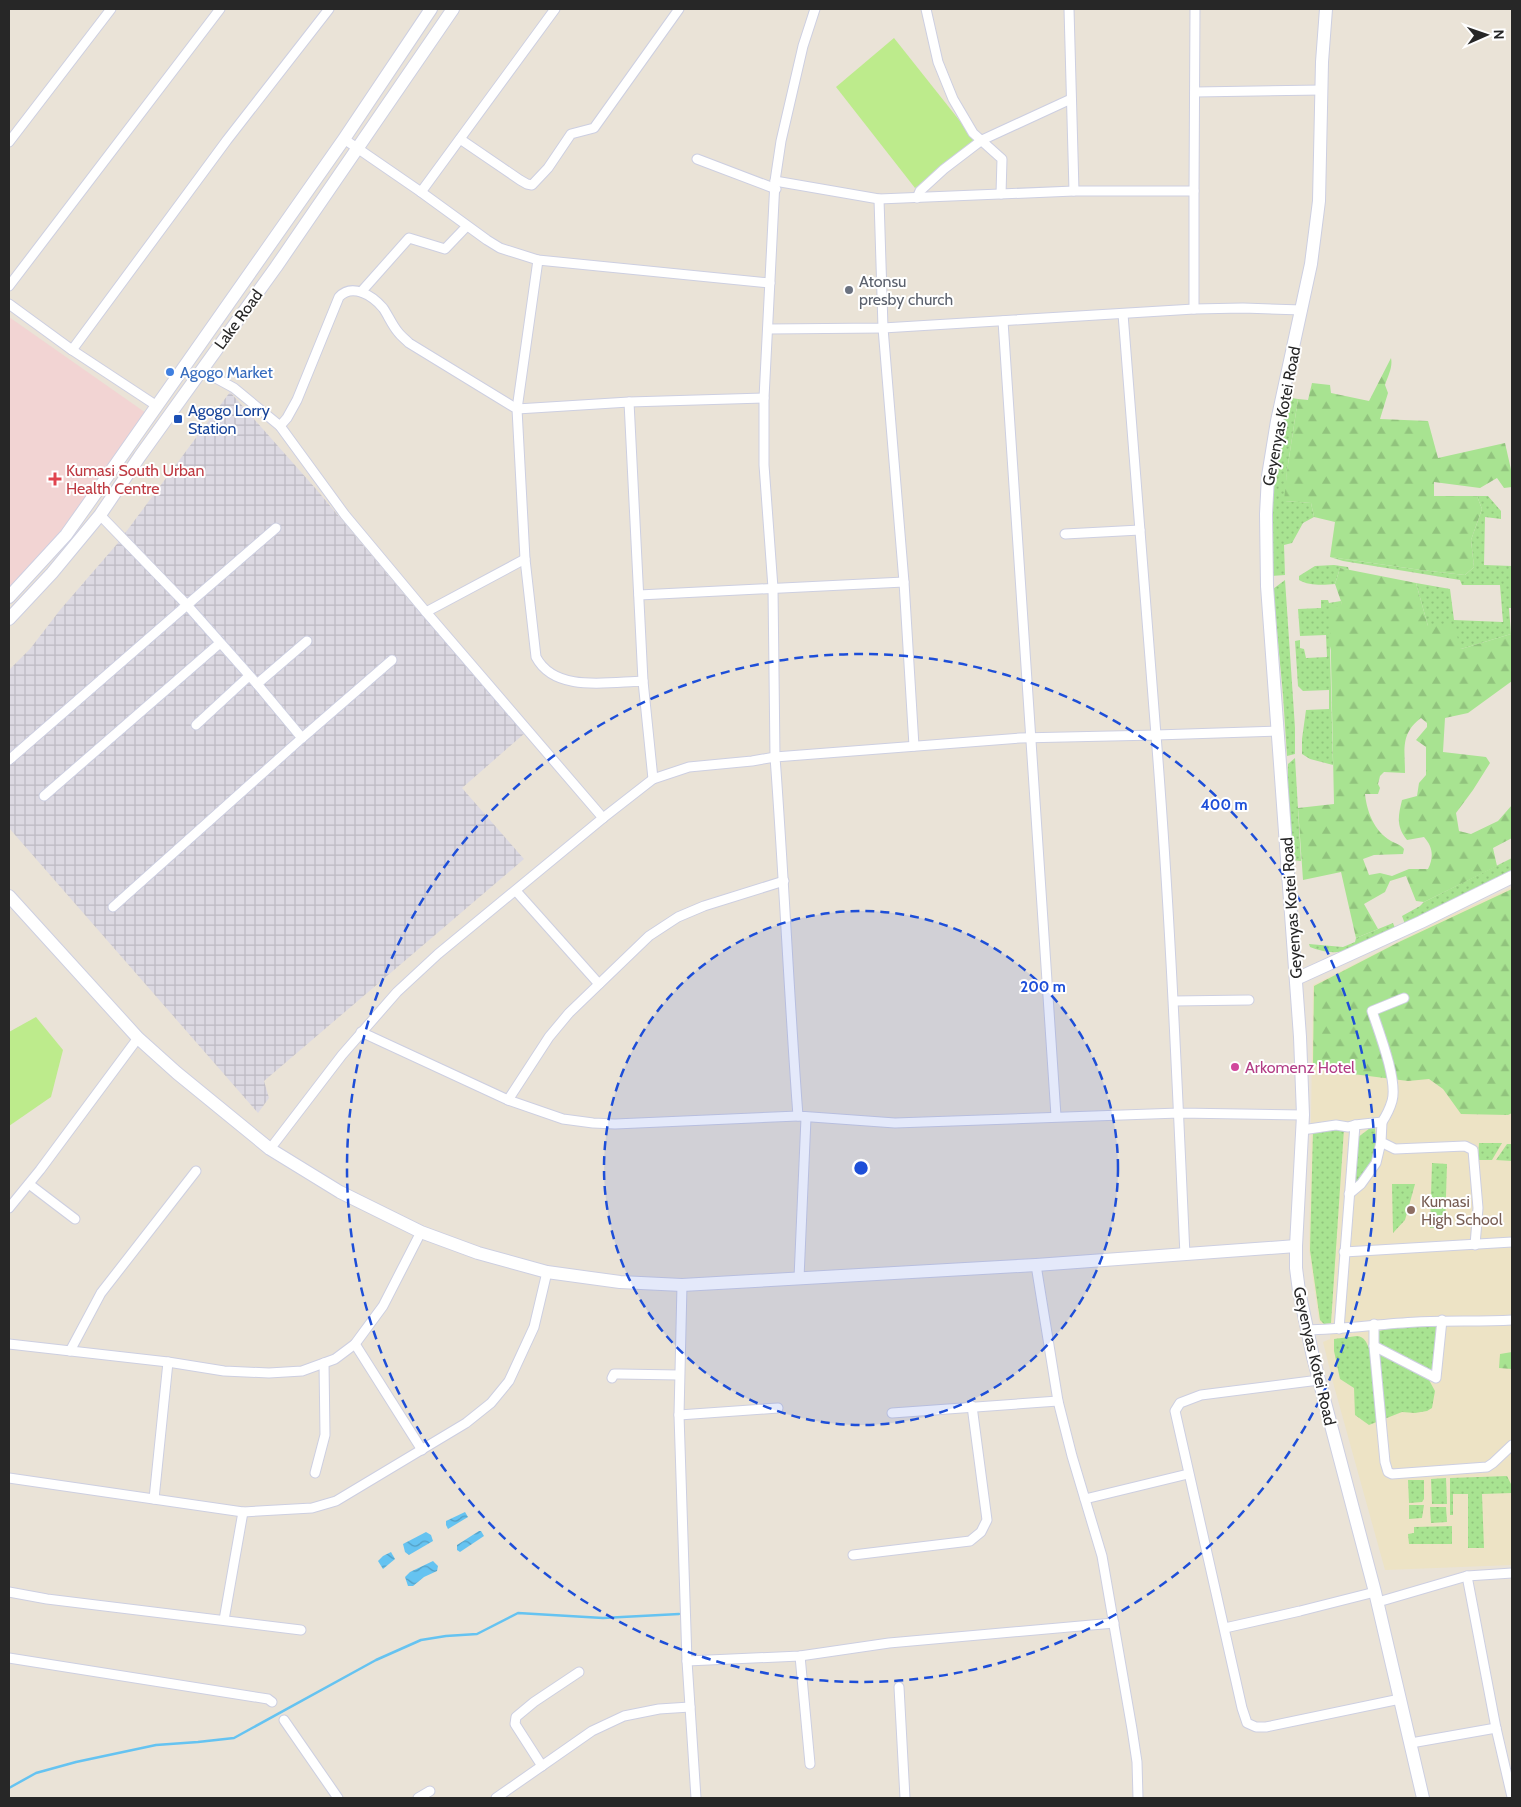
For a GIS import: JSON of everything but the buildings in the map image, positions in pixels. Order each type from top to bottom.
[{"type":"street","points":[[9,142],[111,9]]},
{"type":"street","points":[[9,286],[220,9]]},
{"type":"street","points":[[72,350],[227,140],[329,9]]},
{"type":"street","name":"Lake Road","points":[[9,597],[66,535],[344,139],[431,9]]},
{"type":"street","name":"Lake Road","points":[[9,619],[52,573],[100,515],[201,370],[276,267],[453,9]]},
{"type":"street","points":[[421,192],[555,9]]},
{"type":"street","points":[[460,139],[520,180],[532,185],[548,168],[571,134],[594,128],[679,9]]},
{"type":"street","points":[[799,1278],[802,1117],[790,1013],[784,881],[775,757],[773,588],[764,465],[764,398],[776,185],[781,141],[803,46],[815,9]]},
{"type":"street","points":[[926,9],[938,62],[953,99],[973,133],[1002,159],[1002,194]]},
{"type":"street","points":[[1069,9],[1074,191]]},
{"type":"street","points":[[1194,309],[1195,9]]},
{"type":"street","name":"Geyenyas Kotei Road","points":[[1326,9],[1322,62],[1319,201],[1311,264],[1277,421],[1266,494],[1267,586],[1296,979],[1303,1115],[1296,1268],[1298,1291],[1306,1330],[1376,1597],[1423,1798]]},
{"type":"street","points":[[1195,92],[1322,90]]},
{"type":"street","points":[[917,198],[920,191],[944,169],[982,140],[1071,99]]},
{"type":"street","points":[[344,139],[500,248],[538,260],[770,283]]},
{"type":"street","points":[[697,159],[776,185],[879,199],[1074,191],[1194,191]]},
{"type":"street","points":[[879,199],[884,328],[904,582],[914,746]]},
{"type":"street","points":[[361,292],[409,238],[445,248],[467,226]]},
{"type":"street","points":[[538,260],[517,408],[524,559],[536,657],[541,666],[564,680],[577,682],[643,681]]},
{"type":"street","points":[[280,426],[298,400],[339,297],[348,290],[361,292],[382,308],[397,331],[409,343],[517,408],[764,398]]},
{"type":"street","points":[[9,304],[72,350],[157,406]]},
{"type":"street","points":[[768,329],[884,328],[1194,309],[1302,310]]},
{"type":"street","points":[[1123,314],[1165,842],[1185,1256]]},
{"type":"street","points":[[1003,321],[1056,1116]]},
{"type":"street","points":[[201,370],[234,388],[280,426],[345,515],[603,818]]},
{"type":"street","points":[[629,402],[643,681],[653,779]]},
{"type":"street","points":[[100,515],[187,605],[302,738]]},
{"type":"street","points":[[9,760],[276,528]]},
{"type":"street","points":[[1065,534],[1140,530]]},
{"type":"street","points":[[426,612],[524,559]]},
{"type":"street","points":[[639,595],[904,582]]},
{"type":"street","points":[[257,684],[307,640]]},
{"type":"street","points":[[44,796],[220,643]]},
{"type":"street","points":[[113,907],[392,660]]},
{"type":"street","points":[[196,725],[249,676]]},
{"type":"street","points":[[270,1149],[342,1055],[397,992],[438,954],[653,779],[689,767],[775,757],[1030,737],[1278,731]]},
{"type":"street","points":[[1296,979],[1421,922],[1512,877]]},
{"type":"street","points":[[508,1100],[549,1036],[569,1013],[649,936],[678,917],[719,901],[784,881]]},
{"type":"street","points":[[516,890],[599,984]]},
{"type":"street","points":[[9,896],[138,1038],[177,1073],[270,1149],[340,1192],[421,1232],[478,1253],[547,1272],[620,1282],[682,1285],[1185,1256],[1296,1246]]},
{"type":"street","points":[[1349,1194],[1360,1184],[1376,1163],[1381,1142],[1382,1122],[1393,1100],[1392,1080],[1384,1046],[1372,1011],[1404,998]]},
{"type":"street","points":[[1174,1001],[1249,1000]]},
{"type":"street","points":[[361,1032],[508,1100],[563,1118],[593,1123],[615,1124],[802,1117],[895,1123],[1179,1112],[1303,1115]]},
{"type":"street","points":[[9,1208],[138,1038]]},
{"type":"street","points":[[1302,1130],[1336,1125],[1348,1127],[1382,1122]]},
{"type":"street","points":[[1339,1329],[1355,1125]]},
{"type":"street","points":[[1381,1142],[1395,1149],[1465,1146],[1473,1150],[1478,1208],[1475,1244]]},
{"type":"street","points":[[70,1351],[101,1293],[196,1171]]},
{"type":"street","points":[[29,1184],[76,1219]]},
{"type":"street","points":[[9,1344],[168,1362],[224,1371],[269,1374],[302,1371],[334,1359],[354,1344],[383,1306],[421,1232]]},
{"type":"street","points":[[1344,1252],[1512,1242]]},
{"type":"street","points":[[1036,1265],[1058,1400],[1072,1456],[1102,1556],[1137,1762],[1138,1798]]},
{"type":"street","points":[[9,1478],[243,1512],[312,1508],[325,1505],[466,1423],[491,1403],[509,1381],[534,1327],[547,1272]]},
{"type":"street","points":[[682,1285],[679,1415],[687,1662],[696,1798]]},
{"type":"street","points":[[1306,1330],[1442,1320],[1512,1320]]},
{"type":"street","points":[[1374,1346],[1436,1378],[1442,1320]]},
{"type":"street","points":[[1374,1324],[1374,1346],[1385,1462],[1388,1472],[1392,1474],[1487,1466],[1493,1464],[1512,1445]]},
{"type":"street","points":[[354,1344],[422,1450]]},
{"type":"street","points":[[154,1498],[168,1362]]},
{"type":"street","points":[[316,1473],[325,1434],[324,1363]]},
{"type":"street","points":[[612,1378],[614,1374],[679,1375]]},
{"type":"street","points":[[1319,1380],[1201,1395],[1180,1402],[1175,1411],[1242,1708],[1247,1723],[1256,1727],[1400,1699]]},
{"type":"street","points":[[892,1413],[1058,1400]]},
{"type":"street","points":[[853,1555],[970,1541],[981,1532],[987,1520],[972,1406]]},
{"type":"street","points":[[679,1415],[778,1408]]},
{"type":"street","points":[[1085,1499],[1188,1474]]},
{"type":"street","points":[[224,1620],[243,1512]]},
{"type":"street","points":[[1225,1628],[1467,1576],[1512,1572]]},
{"type":"street","points":[[1467,1576],[1496,1728],[1512,1797]]},
{"type":"street","points":[[9,1592],[47,1599],[301,1630]]},
{"type":"street","points":[[687,1662],[800,1656],[889,1643],[1114,1623]]},
{"type":"street","points":[[800,1656],[810,1764]]},
{"type":"street","points":[[9,1658],[268,1699],[272,1702]]},
{"type":"street","points":[[542,1766],[515,1724],[516,1717],[534,1702],[579,1672]]},
{"type":"street","points":[[899,1686],[905,1798]]},
{"type":"street","points":[[496,1798],[592,1731],[624,1716],[659,1709],[690,1707]]},
{"type":"street","points":[[284,1720],[338,1798]]},
{"type":"street","points":[[1411,1743],[1496,1728]]},
{"type":"street","points":[[418,1798],[430,1791]]},
{"type":"shaded area","name":"Kumasi South Urban Health Centre","points":[[9,317],[146,413],[56,546],[9,596]]},
{"type":"shaded area","points":[[230,392],[316,489],[408,599],[525,733],[462,788],[524,859],[264,1081],[269,1098],[258,1113],[9,828],[9,670],[30,649],[60,610],[117,544]]},
{"type":"shaded area","name":"Kumasi High School","points":[[1512,887],[1512,1565],[1385,1570],[1323,1342],[1330,1339],[1331,1324],[1323,1325],[1319,1322],[1309,1250],[1313,985],[1443,919]]},
{"type":"green space","points":[[894,38],[975,140],[915,188],[836,87]]},
{"type":"green space","points":[[1391,358],[1391,368],[1385,385],[1388,393],[1380,419],[1428,421],[1438,458],[1505,443],[1512,474],[1512,487],[1504,488],[1497,478],[1480,488],[1434,482],[1434,496],[1477,496],[1482,509],[1471,540],[1474,567],[1465,575],[1330,557],[1335,522],[1314,517],[1311,503],[1284,501],[1298,399],[1308,400],[1312,383],[1330,385],[1331,393],[1369,401]]},
{"type":"green space","points":[[1286,397],[1298,399],[1287,471],[1285,501],[1311,503],[1314,517],[1303,523],[1292,543],[1284,545],[1285,575],[1271,576],[1271,487]]},
{"type":"green space","points":[[1477,496],[1488,496],[1501,511],[1501,519],[1485,517],[1484,565],[1512,566],[1512,608],[1509,608],[1511,634],[1461,649],[1428,626],[1416,583],[1450,589],[1454,620],[1503,622],[1500,585],[1462,585],[1460,580],[1343,561],[1330,557],[1465,575],[1474,567],[1471,540],[1482,509]]},
{"type":"green space","points":[[1334,565],[1348,567],[1349,570],[1340,568],[1335,584],[1312,584],[1299,580],[1299,576],[1315,566]]},
{"type":"green space","points":[[1340,568],[1416,583],[1428,626],[1454,626],[1461,649],[1511,634],[1512,681],[1468,713],[1445,718],[1443,752],[1486,757],[1490,763],[1456,813],[1459,831],[1471,834],[1498,821],[1512,805],[1512,838],[1493,848],[1497,866],[1424,902],[1416,901],[1406,876],[1390,881],[1385,892],[1364,904],[1378,929],[1356,938],[1341,872],[1303,880],[1298,808],[1334,804],[1330,610],[1342,604],[1335,584]],"holes":[[[1421,718],[1427,723],[1427,727],[1416,740],[1426,747],[1426,775],[1419,783],[1417,796],[1402,800],[1399,821],[1403,835],[1407,840],[1424,837],[1427,841],[1432,852],[1430,865],[1428,869],[1409,869],[1392,876],[1380,873],[1369,875],[1363,859],[1374,855],[1403,854],[1404,849],[1380,832],[1372,820],[1365,794],[1378,794],[1380,776],[1384,772],[1405,773],[1405,742],[1407,736],[1414,724]]]},
{"type":"green space","points":[[1285,580],[1295,728],[1295,754],[1287,756],[1273,589]]},
{"type":"green space","points":[[1321,600],[1328,600],[1329,603],[1341,601],[1342,604],[1330,650],[1333,765],[1310,759],[1302,754],[1306,710],[1329,709],[1329,690],[1303,691],[1298,686],[1295,641],[1300,640],[1300,648],[1304,649],[1306,658],[1327,657],[1326,635],[1300,636],[1298,609],[1321,608]]},
{"type":"green space","points":[[1295,758],[1301,861],[1290,860],[1287,806],[1288,764]]},
{"type":"green space","points":[[1512,858],[1512,870],[1405,924],[1402,916],[1424,902]]},
{"type":"green space","points":[[1512,889],[1512,1113],[1508,1115],[1461,1114],[1443,1089],[1429,1079],[1408,1081],[1329,1071],[1313,1063],[1314,986],[1399,942]]},
{"type":"green space","points":[[1393,923],[1395,928],[1343,951],[1323,951],[1310,947],[1309,944],[1343,947],[1355,942],[1356,938]]},
{"type":"green space","points":[[36,1017],[63,1050],[51,1097],[9,1126],[9,1032]]},
{"type":"green space","points":[[1370,1128],[1375,1128],[1377,1154],[1355,1187],[1357,1138]]},
{"type":"green space","points":[[1344,1129],[1331,1323],[1324,1324],[1320,1320],[1310,1250],[1313,1130]]},
{"type":"green space","points":[[1479,1143],[1502,1143],[1492,1160],[1478,1160]]},
{"type":"green space","points":[[1507,1144],[1512,1144],[1512,1161],[1496,1160]]},
{"type":"green space","points":[[1432,1163],[1447,1164],[1445,1227],[1430,1228]]},
{"type":"green space","points":[[1392,1184],[1415,1184],[1405,1220],[1393,1233]]},
{"type":"green space","points":[[1407,1324],[1436,1327],[1433,1367],[1430,1371],[1378,1343],[1379,1331]]},
{"type":"green space","points":[[1357,1336],[1364,1339],[1369,1348],[1429,1380],[1435,1391],[1432,1408],[1415,1413],[1402,1412],[1369,1425],[1355,1415],[1354,1388],[1340,1379],[1334,1351],[1334,1339]]},
{"type":"green space","points":[[1512,1352],[1512,1369],[1499,1368],[1500,1354]]},
{"type":"green space","points":[[1507,1476],[1512,1486],[1512,1493],[1482,1494],[1484,1548],[1468,1548],[1468,1494],[1453,1494],[1453,1515],[1450,1515],[1450,1478]]},
{"type":"green space","points":[[1446,1478],[1447,1504],[1432,1504],[1431,1479]]},
{"type":"green space","points":[[1408,1480],[1424,1480],[1424,1499],[1422,1502],[1409,1503]]},
{"type":"green space","points":[[1409,1505],[1424,1505],[1422,1518],[1409,1519]]},
{"type":"green space","points":[[1430,1507],[1446,1507],[1447,1522],[1431,1523]]},
{"type":"green space","points":[[1452,1526],[1452,1544],[1409,1544],[1408,1534],[1414,1533],[1414,1527]]},
{"type":"water","points":[[465,1512],[468,1517],[448,1529],[446,1521]]},
{"type":"water","points":[[479,1531],[484,1536],[460,1552],[457,1550],[457,1545]]},
{"type":"water","points":[[426,1532],[431,1535],[433,1541],[409,1555],[405,1552],[403,1544]]},
{"type":"water","points":[[391,1552],[395,1559],[383,1569],[378,1561]]},
{"type":"water","points":[[433,1561],[438,1566],[437,1571],[424,1577],[413,1586],[408,1586],[405,1577],[410,1572]]},
{"type":"waterway","points":[[9,1788],[36,1773],[76,1762],[156,1745],[234,1738],[376,1660],[421,1640],[477,1634],[518,1613],[603,1618],[679,1614]]},
{"type":"place","name":"Atonsu presby church","points":[[849,290]]},
{"type":"place","name":"Agogo Market","points":[[170,372]]},
{"type":"place","name":"Agogo Lorry Station","points":[[178,419]]},
{"type":"place","name":"Kumasi South Urban Health Centre","points":[[55,479]]},
{"type":"place","name":"Arkomenz Hotel","points":[[1235,1067]]},
{"type":"place","name":"Kumasi High School","points":[[1411,1210]]}]
